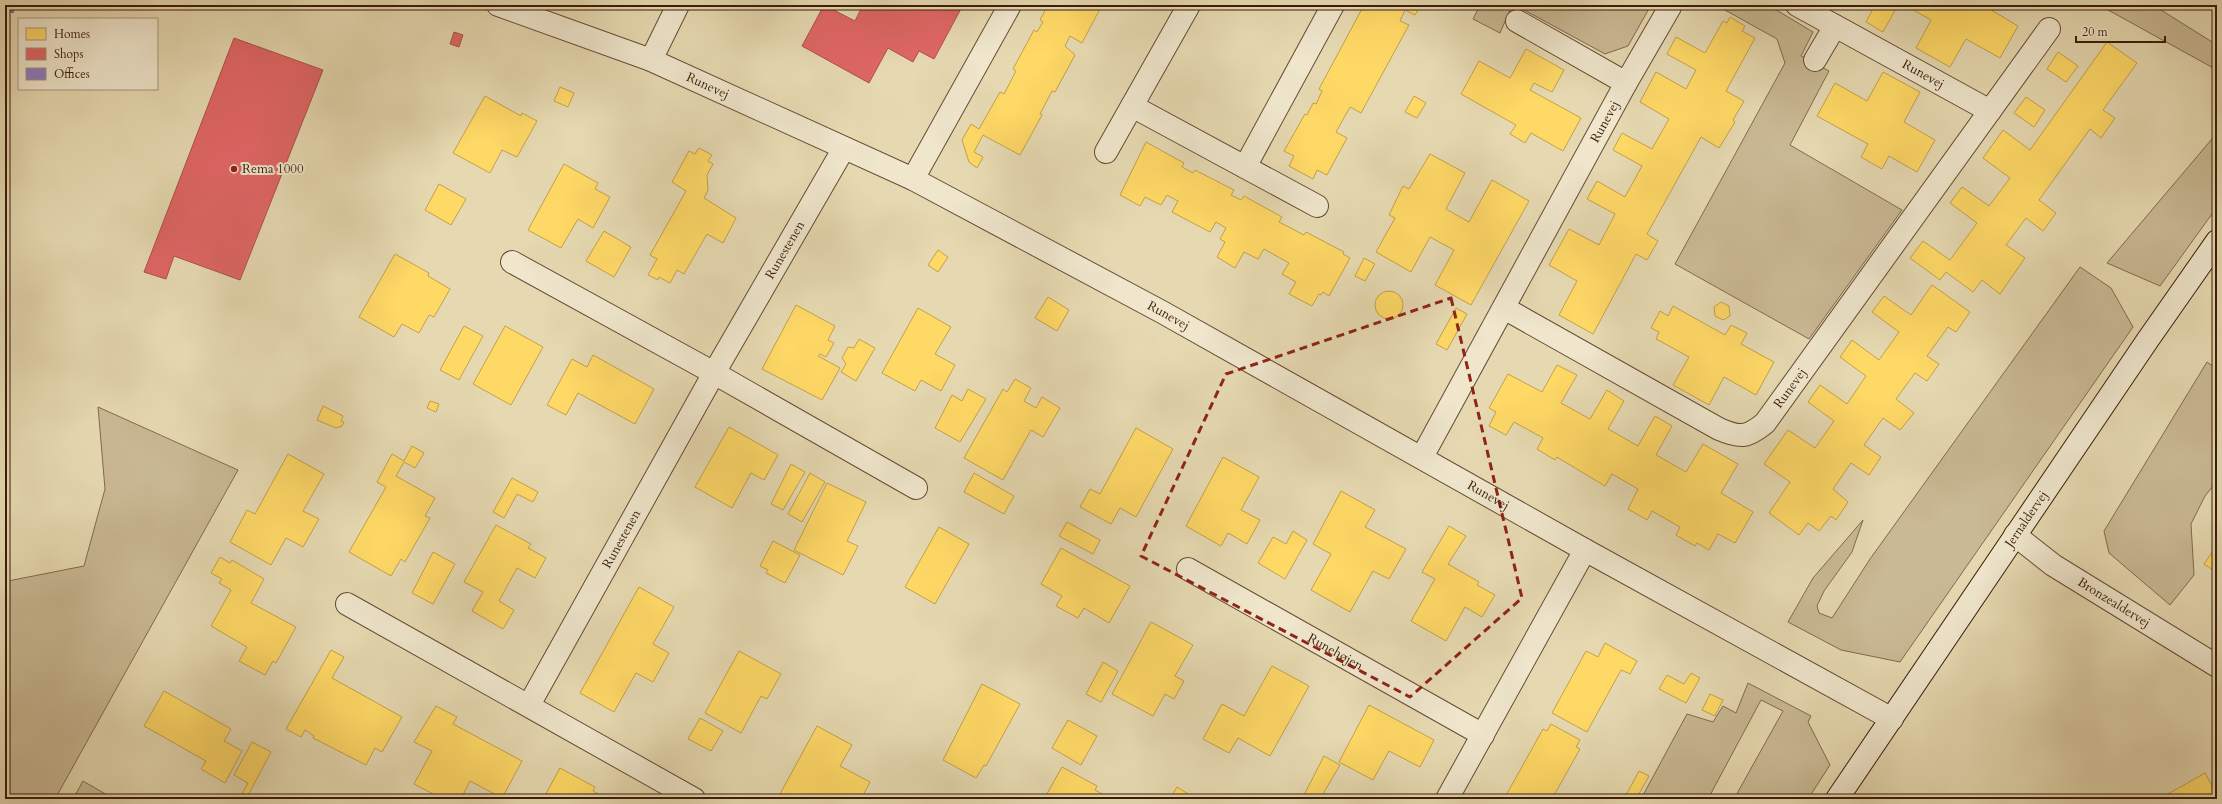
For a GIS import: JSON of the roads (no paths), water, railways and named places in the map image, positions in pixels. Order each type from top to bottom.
[{"type":"street","name":"Runevej","points":[[498,5],[651,60],[913,179],[1162,312],[1585,550],[1892,718]]},
{"type":"street","points":[[651,60],[678,5]]},
{"type":"street","points":[[913,179],[1010,5]]},
{"type":"street","points":[[1106,152],[1189,5]]},
{"type":"street","points":[[1245,167],[1333,5]]},
{"type":"street","name":"Runevej","points":[[1797,5],[1990,111]]},
{"type":"street","name":"Runevej","points":[[1422,457],[1626,83],[1670,7]]},
{"type":"street","points":[[1517,21],[1626,83]]},
{"type":"street","points":[[1815,60],[1835,26]]},
{"type":"street","name":"Runevej","points":[[1504,308],[1719,429],[1730,434],[1742,436],[1754,432],[1765,423],[2049,29]]},
{"type":"street","points":[[1132,106],[1317,206]]},
{"type":"street","name":"Runestenen","points":[[529,705],[714,373],[844,148]]},
{"type":"street","name":"Jernaldervej","points":[[1837,799],[2015,535],[2217,240]]},
{"type":"street","points":[[512,262],[714,373],[916,488]]},
{"type":"street","name":"Bronzealdervej","points":[[2015,535],[2053,565],[2217,666]]},
{"type":"street","points":[[1448,799],[1585,550]]},
{"type":"street","name":"Runehøjen","points":[[1188,569],[1482,735]]},
{"type":"street","points":[[347,604],[694,799]]},
{"type":"place","name":"Rema 1000","points":[[234,169]]}]
